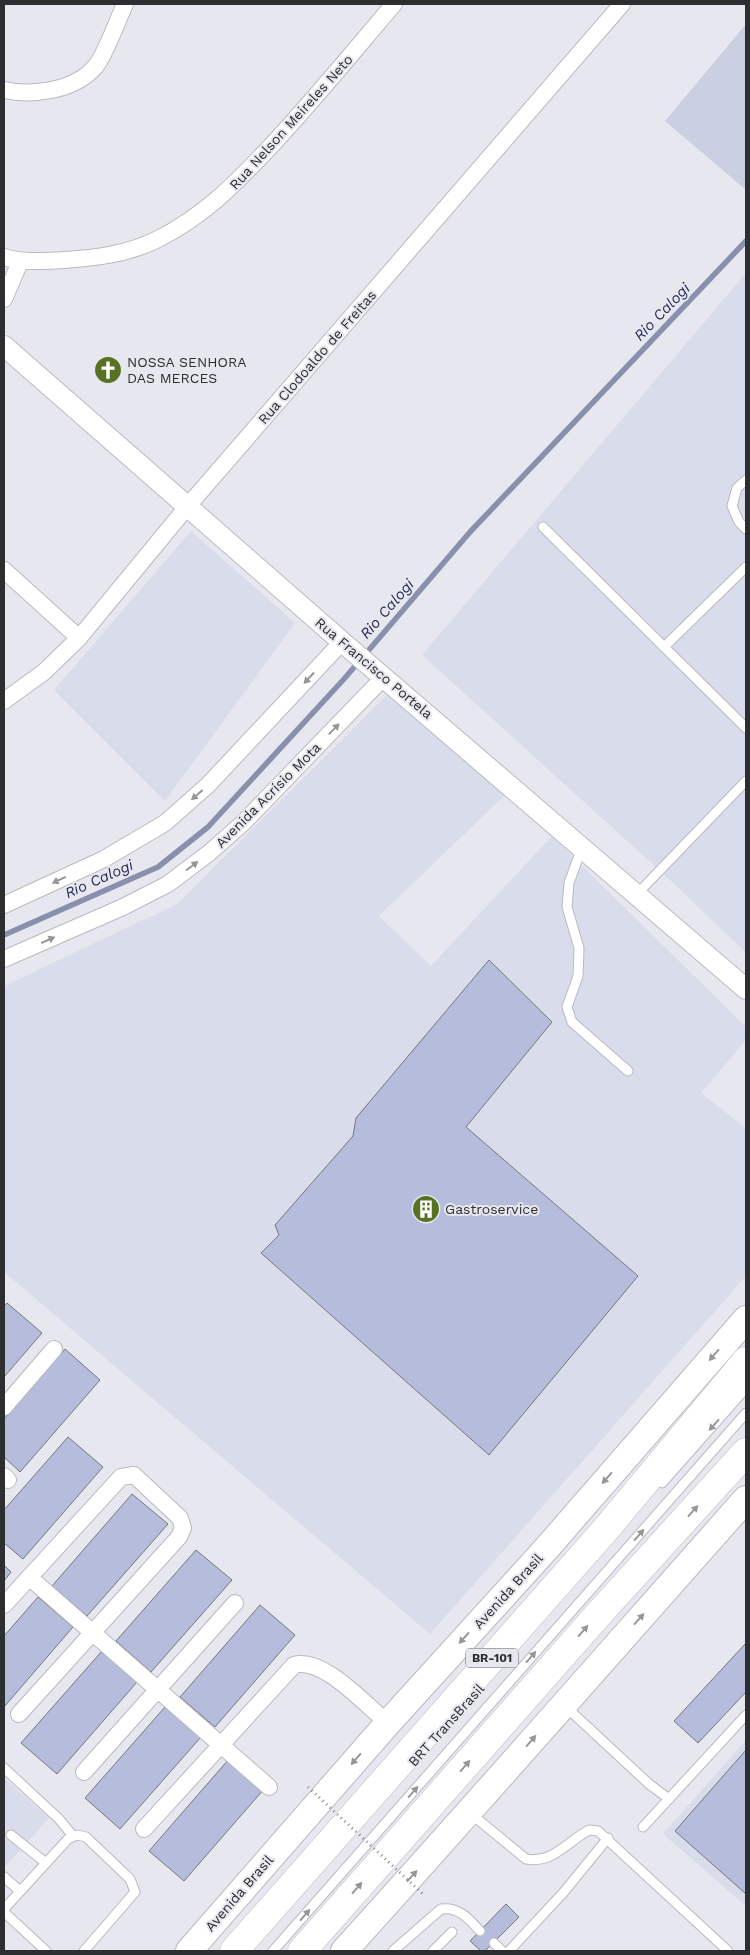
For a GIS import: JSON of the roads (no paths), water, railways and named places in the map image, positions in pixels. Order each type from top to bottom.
[{"type":"highway","name":"BR-101","points":[[234,1951],[606,1529],[746,1361]]},
{"type":"highway","points":[[302,1951],[596,1617],[746,1452]]},
{"type":"main road","name":"Avenida Brasil","points":[[186,1950],[546,1549],[746,1319]]},
{"type":"main road","points":[[344,1951],[470,1813],[563,1704],[746,1499]]},
{"type":"street","points":[[4,90],[14,92],[47,91],[77,81],[96,67],[125,4]]},
{"type":"street","name":"Rua Nelson Meireles Neto","points":[[4,257],[20,262],[89,258],[127,251],[155,241],[194,219],[225,195],[294,122],[394,4]]},
{"type":"street","name":"Rua Clodoaldo de Freitas","points":[[4,701],[44,672],[79,638],[188,507],[622,4]]},
{"type":"street","points":[[4,299],[20,262]]},
{"type":"street","name":"Rua Francisco Portela","points":[[6,353],[188,507],[345,645],[746,989]]},
{"type":"street","points":[[4,570],[79,638]]},
{"type":"street","points":[[4,906],[104,859],[165,823],[208,785],[345,645]]},
{"type":"street","name":"Avenida Acrísio Mota","points":[[4,959],[123,907],[168,884],[209,853],[243,823],[381,674]]},
{"type":"street","points":[[4,1407],[54,1349]]},
{"type":"street","points":[[4,1605],[121,1478],[134,1475],[180,1518],[183,1528],[180,1537],[19,1714]]},
{"type":"street","points":[[29,1577],[268,1787]]},
{"type":"street","points":[[84,1772],[235,1602]]},
{"type":"street","points":[[144,1829],[294,1665],[303,1662],[321,1668],[388,1723]]},
{"type":"lane","points":[[746,480],[738,488],[732,506],[739,522],[746,530]]},
{"type":"lane","points":[[543,527],[746,728]]},
{"type":"lane","points":[[664,647],[746,567]]},
{"type":"lane","points":[[637,894],[746,781]]},
{"type":"lane","points":[[582,847],[569,883],[567,907],[579,948],[578,976],[567,1007],[572,1022],[628,1070]]},
{"type":"lane","points":[[655,1491],[746,1388]]},
{"type":"lane","name":"BRT TransBrasil","points":[[273,1951],[746,1413]]},
{"type":"lane","name":"BRT TransBrasil","points":[[246,1951],[491,1674]]},
{"type":"lane","points":[[563,1704],[568,1712],[669,1799]]},
{"type":"lane","points":[[643,1827],[746,1715]]},
{"type":"lane","points":[[4,1768],[59,1819],[73,1836],[86,1837],[130,1879],[135,1892],[84,1951]]},
{"type":"lane","points":[[470,1813],[526,1859],[534,1861],[553,1856],[589,1830],[598,1831],[608,1838],[722,1949]]},
{"type":"lane","points":[[11,1836],[46,1863]]},
{"type":"lane","points":[[46,1951],[4,1910],[73,1836]]},
{"type":"lane","points":[[508,1951],[563,1892],[608,1838]]},
{"type":"lane","points":[[4,1877],[20,1891]]},
{"type":"lane","points":[[393,1951],[440,1908],[451,1908],[462,1913],[480,1931]]},
{"type":"lane","points":[[434,1951],[452,1932]]},
{"type":"lane","points":[[494,1943],[502,1951]]},
{"type":"waterway","name":"Rio Calogi","points":[[4,935],[158,867],[208,827],[344,679],[470,532],[746,241]]},
{"type":"place","name":"NOSSA SENHORA DAS MERCES","points":[[108,370]]},
{"type":"place","name":"Gastroservice","points":[[426,1209]]}]
